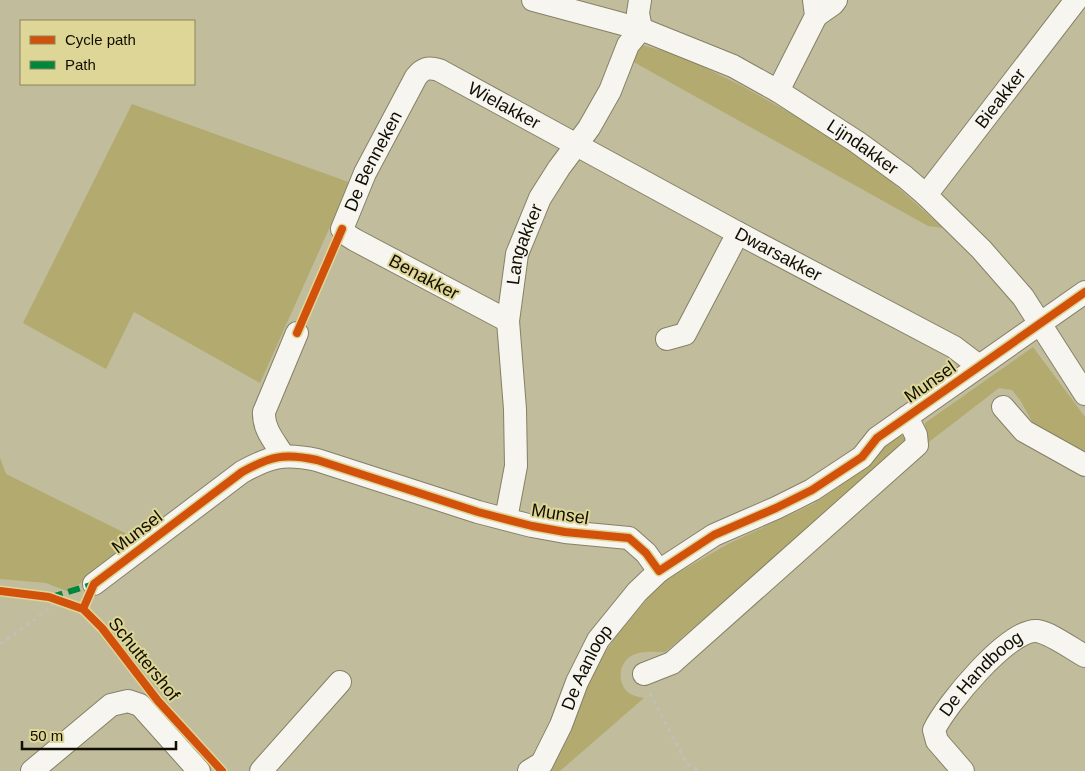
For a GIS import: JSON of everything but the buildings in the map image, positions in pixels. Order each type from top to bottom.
[{"type":"street","name":"Lijndakker","points":[[533,0],[641,29],[733,66],[778,91],[857,142],[905,177],[981,249],[1023,297],[1085,394]]},
{"type":"street","points":[[640,0],[638,13],[641,29]]},
{"type":"street","points":[[778,91],[815,8],[833,4],[836,0]]},
{"type":"street","name":"Bieakker","points":[[926,196],[1076,0]]},
{"type":"street","name":"Langakker","points":[[506,519],[516,466],[517,438],[508,321],[517,254],[540,198],[589,128],[610,91],[628,45],[641,29]]},
{"type":"street","name":"Wielakker","points":[[431,67],[577,144]]},
{"type":"street","name":"De Benneken","points":[[342,229],[365,173],[416,77],[423,69],[431,67]]},
{"type":"street","name":"Dwarsakker","points":[[577,144],[738,233],[954,347],[979,366]]},
{"type":"street","name":"Benakker","points":[[342,229],[355,240],[508,321]]},
{"type":"street","points":[[681,342],[738,233]]},
{"type":"street","name":"Munsel","points":[[94,584],[242,472],[260,462],[296,455],[506,519],[565,532],[629,538],[646,553],[659,571],[714,536],[812,490],[862,457],[877,438],[1085,292]]},
{"type":"street","points":[[284,456],[263,421],[264,412],[297,333]]},
{"type":"street","points":[[1003,407],[1024,431],[1085,464]]},
{"type":"street","name":"Munsel","points":[[644,674],[672,662],[917,445],[916,435],[907,417]]},
{"type":"street","name":"De Aanloop","points":[[529,771],[542,763],[561,725],[576,682],[598,640],[637,592],[659,571]]},
{"type":"street","name":"De Handboog","points":[[963,771],[937,741],[934,730],[939,718],[953,700],[990,660],[1018,638],[1036,631],[1046,634],[1085,656]]},
{"type":"street","points":[[262,771],[340,682]]},
{"type":"street","name":"Schuttershof","points":[[32,771],[111,704],[128,701],[140,705],[199,771]]},
{"type":"path","points":[[49,597],[67,603]]},
{"type":"path","points":[[0,644],[59,600]]},
{"type":"path","points":[[644,674],[652,700],[686,763],[700,771]]},
{"type":"shaded area","points":[[638,44],[679,55],[742,86],[799,118],[839,143],[884,175],[943,228],[928,226],[630,60]]},
{"type":"shaded area","points":[[132,104],[354,184],[329,229],[260,383],[134,312],[106,369],[23,323]]},
{"type":"shaded area","points":[[1033,347],[1085,417],[1085,458],[1034,425],[1012,390],[999,388],[925,445],[925,423]]},
{"type":"shaded area","points":[[907,435],[906,445],[665,652],[639,653],[631,656],[621,669],[622,685],[631,694],[644,698],[560,771],[538,771],[583,695],[605,652],[658,586],[728,544],[813,504],[837,488],[891,441],[899,436]]},
{"type":"shaded area","points":[[0,458],[6,474],[137,539],[69,592],[46,583],[0,579]]},
{"type":"marked path","points":[[51,597],[94,584]]},
{"type":"cycle path","points":[[297,333],[342,229]]},
{"type":"cycle path","points":[[83,609],[94,584],[242,472],[261,462],[278,457],[317,460],[478,512],[532,526],[565,532],[629,538],[646,553],[659,571],[714,535],[812,490],[862,457],[877,438],[1085,292]]},
{"type":"cycle path","points":[[0,591],[49,597],[83,609],[102,628],[158,701],[222,771]]}]
